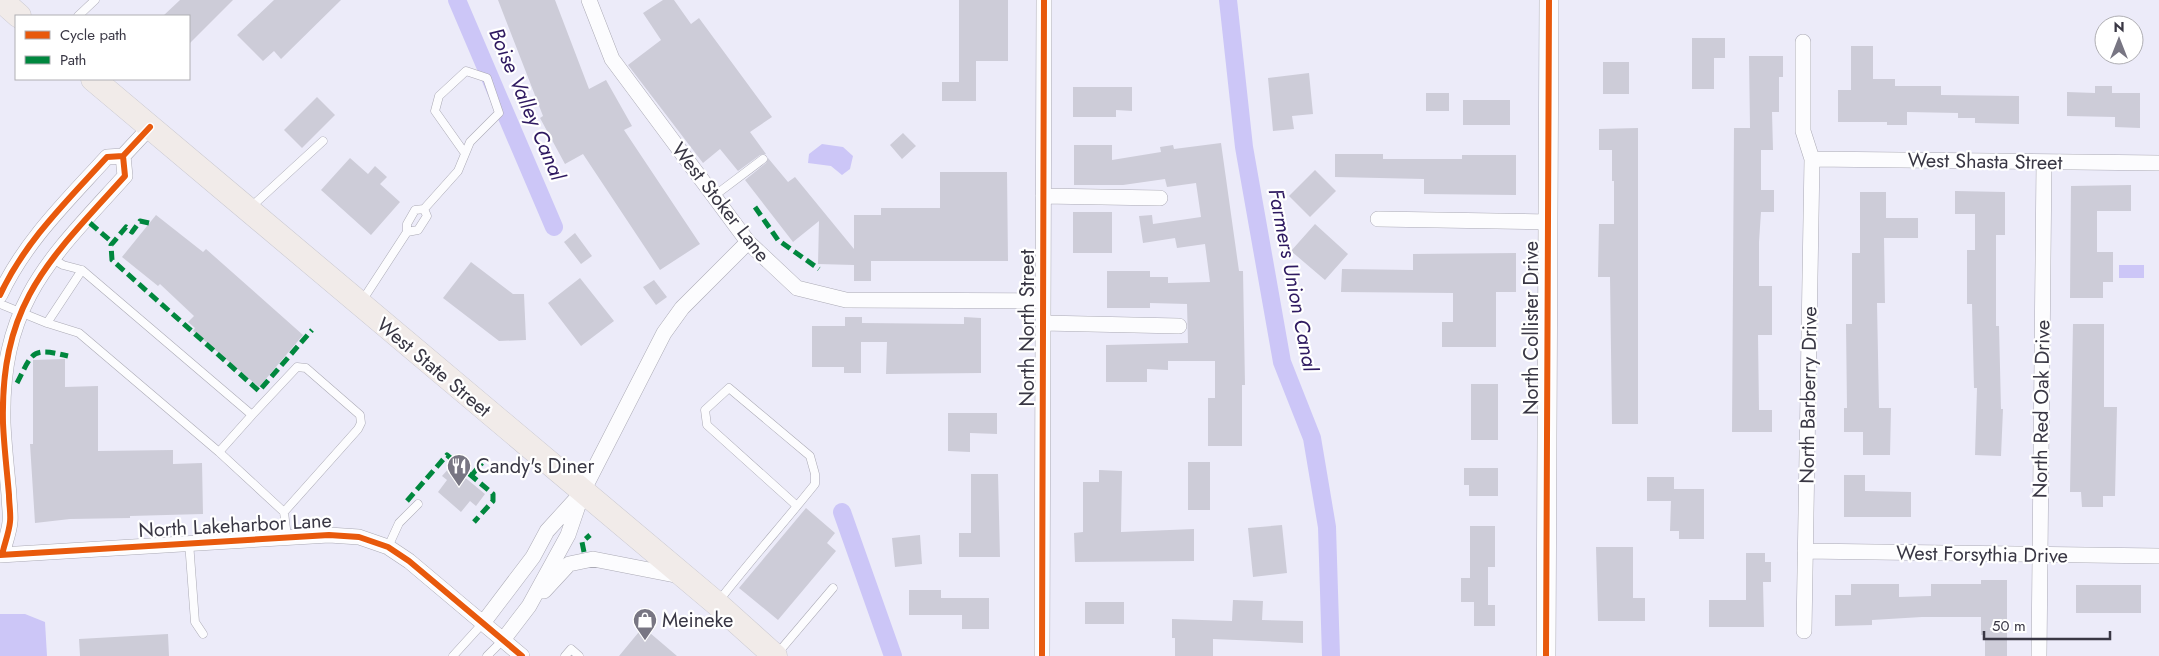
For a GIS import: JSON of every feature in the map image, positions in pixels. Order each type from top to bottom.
[{"type":"main road","points":[[1,0],[19,15]]},
{"type":"main road","name":"West State Street","points":[[94,80],[716,603],[775,656]]},
{"type":"street","name":"West Stoker Lane","points":[[589,0],[612,59],[748,242],[797,288],[846,300],[1043,302]]},
{"type":"street","name":"North North Street","points":[[1042,656],[1044,0]]},
{"type":"street","name":"North Collister Drive","points":[[1546,656],[1549,0]]},
{"type":"street","name":"North Barberry Drive","points":[[1803,42],[1803,132],[1812,159],[1804,631]]},
{"type":"street","points":[[0,295],[11,272],[28,246],[61,208],[107,157],[123,156],[150,127]]},
{"type":"street","points":[[1,554],[10,522],[4,425],[4,373],[19,313],[36,280],[51,258],[125,176],[123,156]]},
{"type":"street","name":"West Shasta Street","points":[[1812,159],[2159,163]]},
{"type":"street","name":"North Red Oak Drive","points":[[2039,656],[2038,556],[2044,162]]},
{"type":"street","points":[[1043,196],[1160,198]]},
{"type":"street","name":"North Collister Drive","points":[[1378,219],[1548,222]]},
{"type":"street","points":[[529,606],[568,535],[583,491],[664,333],[682,308],[748,242]]},
{"type":"street","points":[[1043,323],[1179,326]]},
{"type":"street","points":[[483,623],[533,557],[547,531],[583,491]]},
{"type":"street","name":"North Lakeharbor Lane","points":[[1,554],[329,535],[359,537],[388,547],[409,561],[522,656]]},
{"type":"street","name":"West Forsythia Drive","points":[[1805,551],[2038,556],[2159,556]]},
{"type":"street","points":[[503,640],[529,606],[569,564],[593,559],[682,576]]},
{"type":"lane","points":[[79,15],[96,0]]},
{"type":"lane","points":[[359,304],[407,232],[407,224],[416,210],[424,209],[458,171],[464,152],[470,142],[499,113],[487,78],[466,71],[439,96],[435,111],[464,152]]},
{"type":"lane","points":[[248,210],[323,141]]},
{"type":"lane","points":[[714,196],[763,159]]},
{"type":"lane","points":[[407,232],[418,230],[427,216],[424,209]]},
{"type":"lane","points":[[51,258],[63,265],[82,270],[252,415]]},
{"type":"lane","points":[[47,323],[82,270]]},
{"type":"lane","points":[[0,304],[19,313],[79,333],[219,452],[284,512],[287,537]]},
{"type":"lane","points":[[219,452],[297,367],[302,366],[306,368],[360,416],[361,423],[358,430],[284,512]]},
{"type":"lane","points":[[716,603],[797,506],[815,484],[815,474],[810,456],[729,388],[706,410],[707,425],[797,506]]},
{"type":"lane","points":[[388,547],[399,523],[418,504]]},
{"type":"lane","points":[[189,542],[195,622],[203,634]]},
{"type":"lane","points":[[775,656],[833,588]]},
{"type":"lane","points":[[453,656],[483,623]]},
{"type":"lane","points":[[487,656],[503,640]]},
{"type":"lane","points":[[565,656],[572,649],[579,656]]},
{"type":"shaded area","points":[[822,144],[843,147],[853,156],[850,169],[842,175],[831,166],[808,163],[809,154]]},
{"type":"shaded area","points":[[2119,265],[2144,265],[2144,278],[2119,278]]},
{"type":"shaded area","points":[[0,614],[25,614],[45,622],[47,656],[0,656]]},
{"type":"building","points":[[180,0],[233,0],[190,43],[190,15],[164,15]]},
{"type":"building","points":[[274,0],[341,0],[281,59],[274,51],[263,61],[237,35]]},
{"type":"building","points":[[498,0],[555,0],[589,89],[606,80],[632,126],[624,130],[700,244],[660,270],[583,154],[565,164],[540,118],[543,116]]},
{"type":"building","points":[[663,0],[674,0],[691,24],[699,18],[772,117],[750,132],[766,154],[760,155],[738,171],[720,149],[703,163],[628,65],[661,40],[643,13]]},
{"type":"building","points":[[959,0],[1008,0],[1008,61],[976,61],[976,101],[942,101],[942,82],[959,82]]},
{"type":"building","points":[[1692,38],[1725,38],[1725,58],[1714,58],[1714,89],[1692,89]]},
{"type":"building","points":[[1851,46],[1873,46],[1873,79],[1895,79],[1895,86],[1941,86],[1941,95],[2019,96],[2019,124],[1975,123],[1975,118],[1958,118],[1958,113],[1907,112],[1907,125],[1887,125],[1887,122],[1838,122],[1838,90],[1851,90]]},
{"type":"building","points":[[1749,56],[1783,56],[1783,77],[1779,77],[1779,112],[1772,112],[1773,150],[1761,150],[1761,190],[1774,190],[1774,212],[1761,212],[1759,286],[1772,286],[1772,335],[1758,335],[1759,410],[1772,410],[1772,432],[1732,432],[1734,128],[1750,128]]},
{"type":"building","points":[[1603,62],[1629,62],[1629,94],[1603,94]]},
{"type":"building","points":[[1309,73],[1313,114],[1292,116],[1294,129],[1273,131],[1268,78]]},
{"type":"building","points":[[2095,86],[2112,86],[2112,93],[2140,93],[2140,128],[2115,127],[2115,117],[2067,116],[2067,92],[2095,93]]},
{"type":"building","points":[[1073,87],[1132,87],[1132,111],[1116,110],[1116,117],[1073,117]]},
{"type":"building","points":[[1426,93],[1449,93],[1449,111],[1426,111]]},
{"type":"building","points":[[317,97],[335,115],[302,148],[284,130]]},
{"type":"building","points":[[1463,100],[1510,100],[1510,125],[1463,125]]},
{"type":"building","points":[[1638,128],[1638,424],[1612,424],[1610,277],[1598,277],[1599,224],[1614,224],[1614,181],[1612,181],[1612,150],[1599,150],[1599,129]]},
{"type":"building","points":[[903,133],[916,146],[902,159],[890,145]]},
{"type":"building","points":[[1221,143],[1239,271],[1243,271],[1245,385],[1242,385],[1242,446],[1208,446],[1208,398],[1215,398],[1215,361],[1168,361],[1168,370],[1147,369],[1147,382],[1106,382],[1106,345],[1188,343],[1187,304],[1150,303],[1150,308],[1107,308],[1107,271],[1150,271],[1150,277],[1168,277],[1168,283],[1210,282],[1205,244],[1177,248],[1175,238],[1143,243],[1139,216],[1152,215],[1153,224],[1201,217],[1196,183],[1167,187],[1165,179],[1123,185],[1074,185],[1074,145],[1112,145],[1112,160],[1161,152],[1160,147],[1173,145],[1174,149]]},
{"type":"building","points":[[1335,154],[1383,154],[1383,159],[1462,159],[1462,155],[1516,155],[1516,195],[1424,194],[1424,179],[1335,177]]},
{"type":"building","points":[[350,158],[368,174],[375,166],[387,177],[380,184],[400,202],[371,235],[321,190]]},
{"type":"building","points":[[768,158],[788,182],[795,177],[854,249],[854,215],[881,215],[881,208],[940,208],[940,172],[1007,172],[1008,261],[871,261],[871,281],[854,281],[854,265],[818,264],[819,221],[793,242],[745,180],[766,163]]},
{"type":"building","points":[[1315,170],[1336,191],[1310,217],[1289,196]]},
{"type":"building","points":[[2131,185],[2131,211],[2097,211],[2097,252],[2113,252],[2113,282],[2103,282],[2103,298],[2070,298],[2071,186]]},
{"type":"building","points":[[1955,191],[2005,192],[2005,235],[1996,235],[1996,326],[1999,326],[2001,409],[2003,409],[2001,456],[1975,455],[1977,388],[1974,388],[1972,304],[1967,304],[1967,250],[1975,250],[1975,214],[1955,214]]},
{"type":"building","points":[[1860,192],[1886,192],[1886,218],[1918,218],[1918,238],[1884,238],[1885,303],[1877,303],[1879,408],[1891,408],[1890,455],[1863,455],[1863,432],[1844,432],[1844,408],[1847,408],[1846,324],[1852,324],[1852,253],[1860,253]]},
{"type":"building","points":[[1073,212],[1112,212],[1112,253],[1073,253]]},
{"type":"building","points":[[156,215],[203,252],[206,249],[303,335],[259,387],[193,331],[195,328],[188,322],[194,316],[160,284],[158,286],[122,257]]},
{"type":"building","points":[[1315,224],[1348,254],[1325,280],[1291,251]]},
{"type":"building","points":[[575,233],[592,256],[581,264],[564,242]]},
{"type":"building","points":[[1516,253],[1516,292],[1496,292],[1496,347],[1442,347],[1442,322],[1453,322],[1453,293],[1341,292],[1342,269],[1413,270],[1413,254]]},
{"type":"building","points":[[471,262],[513,294],[524,294],[526,340],[499,341],[443,298]]},
{"type":"building","points":[[580,278],[614,321],[581,346],[548,303]]},
{"type":"building","points":[[654,280],[667,297],[656,305],[643,287]]},
{"type":"building","points":[[845,317],[862,317],[862,323],[964,324],[964,317],[981,318],[981,373],[886,374],[887,342],[861,342],[861,373],[844,373],[844,367],[812,367],[812,326],[845,326]]},
{"type":"building","points":[[2073,324],[2104,324],[2104,407],[2117,407],[2115,496],[2103,496],[2103,507],[2082,507],[2081,492],[2070,492]]},
{"type":"building","points":[[65,359],[65,387],[98,386],[98,451],[173,450],[173,464],[202,463],[203,514],[70,519],[35,523],[30,444],[33,444],[33,360]]},
{"type":"building","points":[[1471,384],[1498,384],[1498,440],[1471,440]]},
{"type":"building","points":[[948,413],[997,413],[997,434],[970,433],[970,452],[948,451]]},
{"type":"building","points":[[1188,462],[1210,462],[1210,510],[1188,510]]},
{"type":"building","name":"Candy's Diner","points":[[451,466],[485,494],[476,506],[470,501],[461,512],[438,492],[447,480],[442,476]]},
{"type":"building","points":[[1464,468],[1498,468],[1498,496],[1469,496],[1469,485],[1464,485]]},
{"type":"building","points":[[1099,470],[1122,471],[1121,532],[1194,529],[1194,561],[1075,562],[1074,533],[1083,532],[1083,482],[1099,482]]},
{"type":"building","points":[[971,474],[998,474],[1000,557],[959,557],[959,533],[971,533]]},
{"type":"building","points":[[1844,475],[1865,475],[1865,491],[1911,492],[1911,517],[1844,517]]},
{"type":"building","points":[[1647,477],[1674,477],[1674,489],[1704,489],[1704,539],[1679,539],[1679,531],[1670,531],[1671,501],[1647,501]]},
{"type":"building","points":[[806,508],[835,533],[827,543],[836,551],[778,620],[739,588]]},
{"type":"building","points":[[1282,525],[1287,573],[1253,577],[1248,528]]},
{"type":"building","points":[[1470,526],[1495,526],[1495,567],[1488,567],[1488,605],[1495,605],[1495,626],[1474,626],[1474,602],[1461,602],[1461,578],[1470,578]]},
{"type":"building","points":[[920,535],[922,564],[895,567],[892,538]]},
{"type":"building","points":[[1596,547],[1633,547],[1633,598],[1645,598],[1645,621],[1598,621]]},
{"type":"building","points":[[1746,553],[1765,553],[1765,562],[1771,562],[1771,582],[1763,582],[1764,627],[1709,627],[1709,600],[1746,600]]},
{"type":"building","points":[[1981,580],[2007,580],[2007,656],[1985,656],[1985,635],[1981,635],[1981,617],[1922,617],[1872,620],[1872,625],[1835,626],[1835,595],[1851,595],[1851,584],[1899,584],[1899,597],[1931,596],[1931,584],[1981,584]]},
{"type":"building","points":[[2076,585],[2141,585],[2141,613],[2076,613]]},
{"type":"building","points":[[909,590],[941,590],[941,598],[989,598],[989,629],[962,629],[962,615],[909,615]]},
{"type":"building","points":[[1233,600],[1263,601],[1262,620],[1303,621],[1303,643],[1213,639],[1213,656],[1175,656],[1175,638],[1172,638],[1172,619],[1232,621]]},
{"type":"building","points":[[1085,602],[1124,602],[1124,624],[1085,624]]},
{"type":"building","name":"Meineke","points":[[643,627],[677,656],[619,656]]},
{"type":"building","points":[[168,634],[169,656],[80,656],[79,639]]},
{"type":"waterway","name":"Boise Valley Canal","points":[[457,0],[554,227]]},
{"type":"waterway","name":"Farmers Union Canal","points":[[1228,0],[1244,147],[1282,362],[1312,438],[1327,527],[1331,656]]},
{"type":"waterway","name":"Boise Valley Canal","points":[[842,512],[893,656]]},
{"type":"marked path","points":[[755,207],[778,240],[819,269]]},
{"type":"marked path","points":[[149,223],[140,221],[132,232],[126,227],[111,245],[112,260],[259,391],[312,330]]},
{"type":"marked path","points":[[90,223],[113,243]]},
{"type":"marked path","points":[[17,383],[30,358],[35,354],[47,352],[68,356]]},
{"type":"marked path","points":[[407,501],[447,455],[493,494],[493,501],[474,522]]},
{"type":"marked path","points":[[471,476],[482,463]]},
{"type":"marked path","points":[[584,552],[582,542],[590,535]]},
{"type":"cycle path","points":[[1042,656],[1044,0]]},
{"type":"cycle path","points":[[1546,656],[1549,0]]},
{"type":"cycle path","points":[[0,295],[22,257],[63,205],[107,157],[123,156],[150,127]]},
{"type":"cycle path","points":[[2,555],[10,519],[3,423],[4,381],[10,345],[21,314],[35,285],[74,233],[125,176],[123,156]]},
{"type":"cycle path","points":[[0,555],[329,535],[359,537],[388,547],[409,561],[522,656]]},
{"type":"place","name":"Candy's Diner","points":[[459,487]]},
{"type":"place","name":"Meineke","points":[[645,641]]}]
